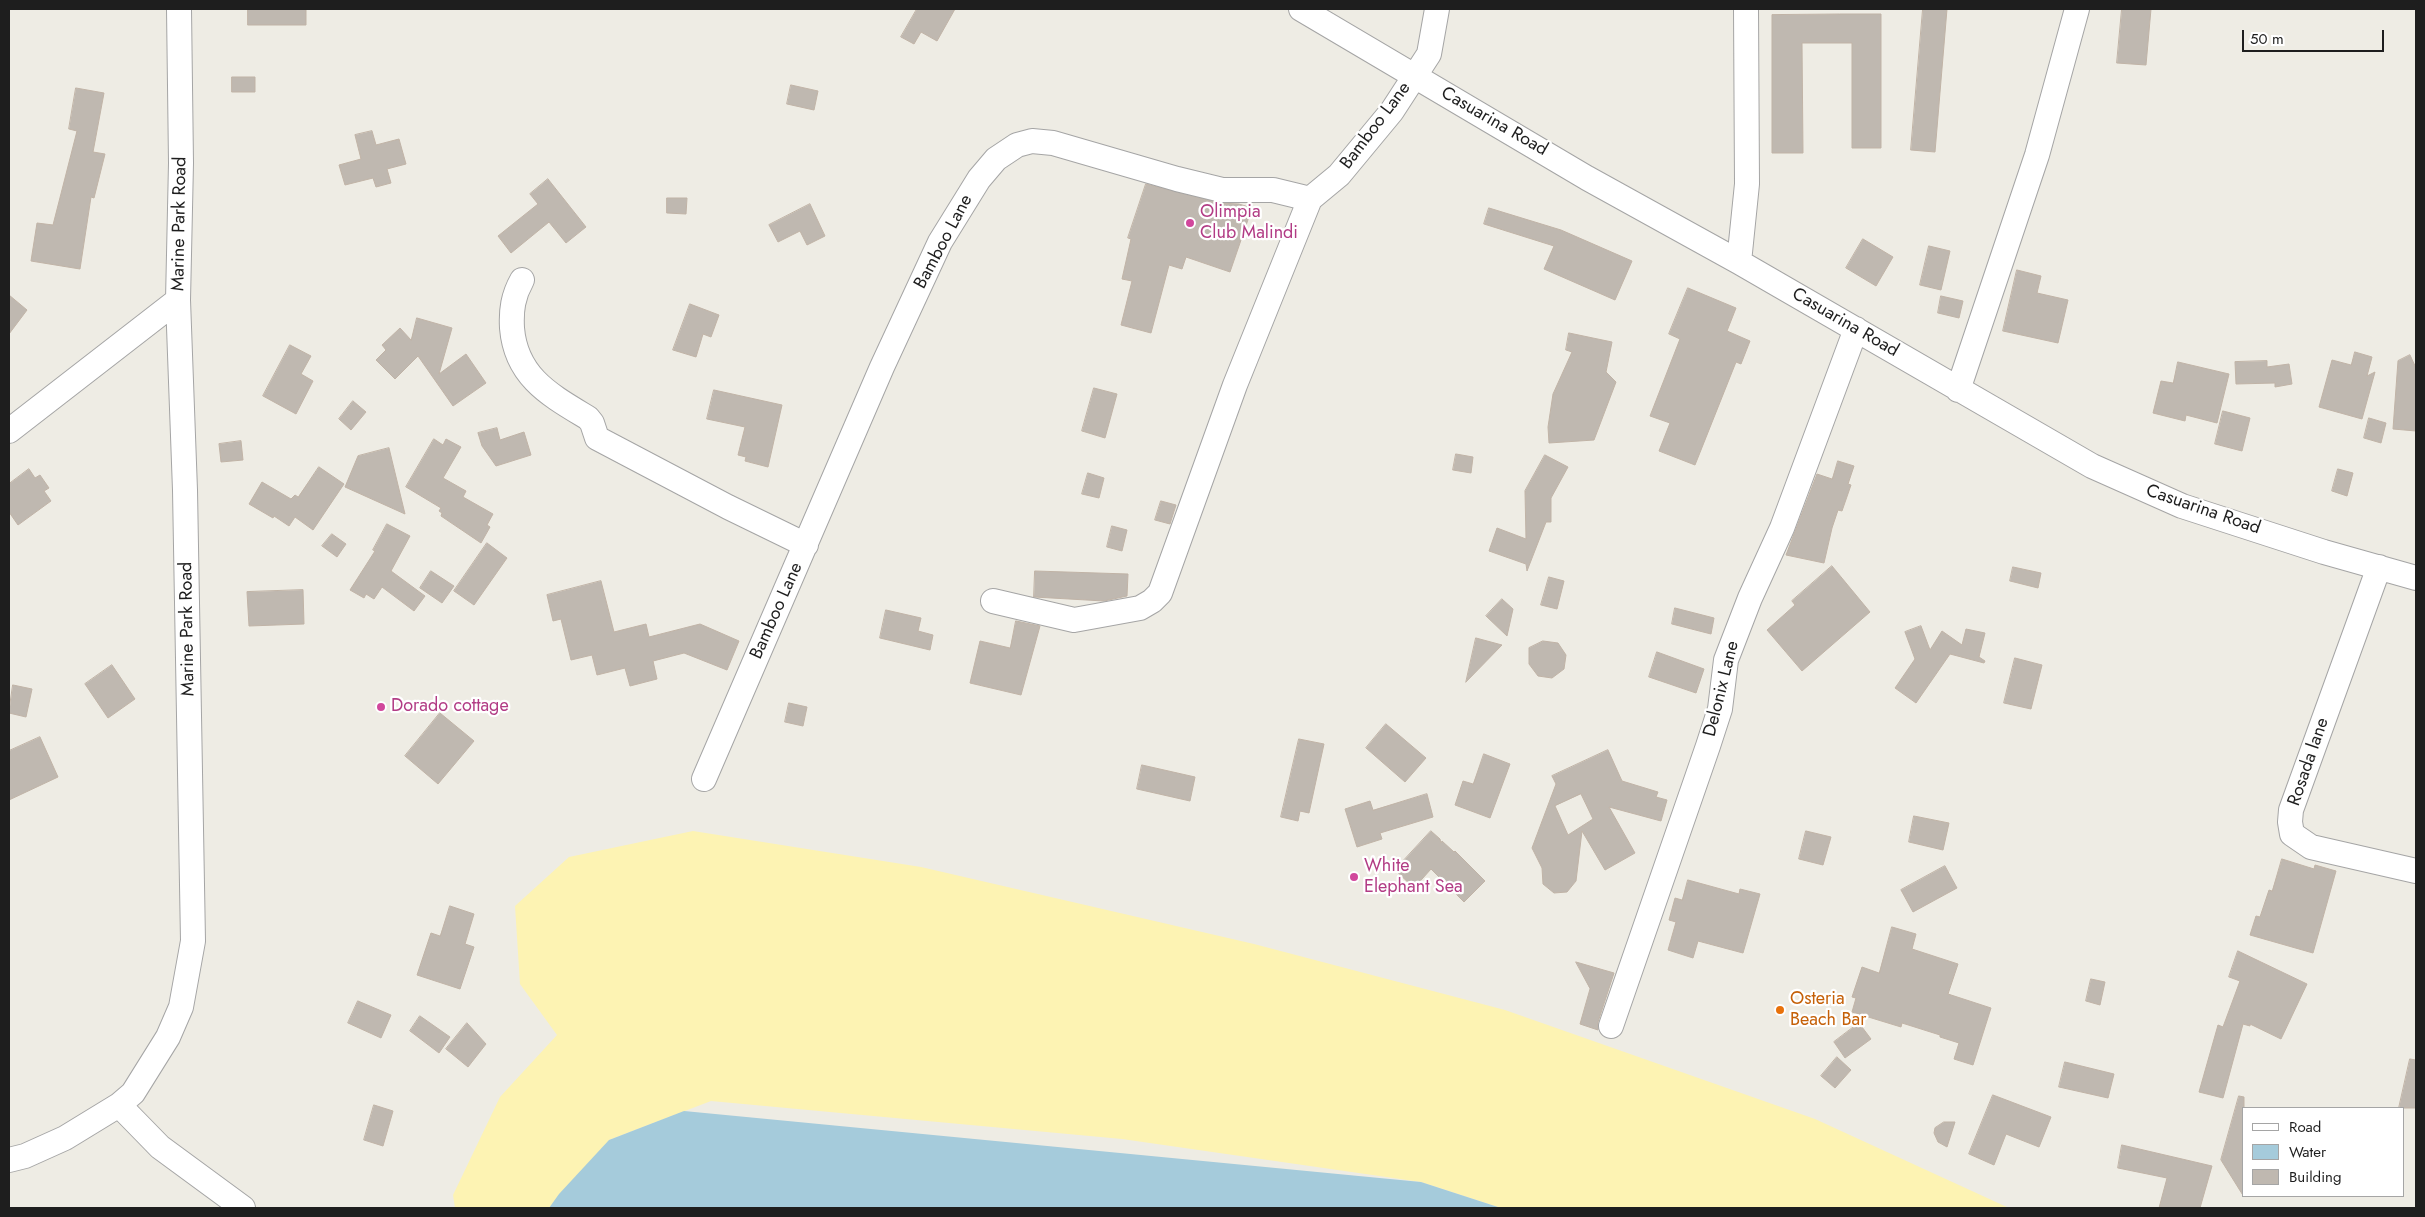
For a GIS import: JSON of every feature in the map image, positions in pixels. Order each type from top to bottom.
[{"type":"street","name":"Marine Park Road","points":[[9,1160],[25,1156],[65,1138],[119,1105],[133,1093],[168,1038],[181,1006],[193,941],[185,490],[178,300],[181,163],[179,9]]},
{"type":"street","name":"Casuarina Road","points":[[1301,9],[1587,178],[1739,262],[2092,466],[2141,489],[2227,521],[2416,578]]},
{"type":"street","name":"Bamboo Lane","points":[[704,779],[882,367],[940,242],[979,179],[996,159],[1017,145],[1032,141],[1053,143],[1222,190],[1273,190],[1310,199],[1339,175],[1360,152],[1392,111],[1429,54],[1437,9]]},
{"type":"street","points":[[1739,262],[1747,184],[1746,9]]},
{"type":"street","points":[[1958,390],[2037,155],[2077,9]]},
{"type":"street","points":[[992,601],[1074,620],[1140,608],[1152,602],[1160,592],[1235,385],[1310,199]]},
{"type":"street","points":[[522,280],[515,292],[512,309],[513,339],[517,356],[525,371],[534,381],[588,418],[592,423],[597,438],[728,507],[806,545]]},
{"type":"street","points":[[9,431],[178,300]]},
{"type":"street","name":"Delonix Lane","points":[[1611,1026],[1720,709],[1726,660],[1750,598],[1782,528],[1856,329]]},
{"type":"street","name":"Rosada lane","points":[[2379,567],[2291,810],[2290,822],[2292,834],[2311,847],[2416,870]]},
{"type":"street","points":[[119,1105],[160,1147],[243,1208]]},
{"type":"sand","points":[[693,831],[921,867],[1254,944],[1505,1010],[1815,1119],[2009,1208],[1501,1208],[1421,1182],[1122,1139],[711,1101],[609,1140],[580,1208],[455,1208],[453,1195],[500,1097],[557,1035],[520,984],[515,906],[569,857]]},
{"type":"water","points":[[684,1111],[1421,1182],[1501,1208],[549,1208],[559,1194],[609,1140]]},
{"type":"building","points":[[248,9],[306,9],[306,25],[248,25]]},
{"type":"building","points":[[917,9],[955,9],[937,41],[921,32],[914,44],[901,37]]},
{"type":"building","points":[[1923,9],[1947,9],[1935,152],[1911,150]]},
{"type":"building","points":[[2122,9],[2151,9],[2146,65],[2117,63]]},
{"type":"building","points":[[1881,14],[1881,148],[1852,148],[1852,43],[1802,43],[1803,153],[1772,153],[1772,15]]},
{"type":"building","points":[[232,77],[255,77],[255,92],[232,92]]},
{"type":"building","points":[[791,85],[818,91],[814,110],[787,104]]},
{"type":"building","points":[[76,88],[104,93],[93,152],[105,154],[94,198],[91,197],[80,269],[31,261],[37,223],[53,225],[77,131],[69,129]]},
{"type":"building","points":[[372,131],[376,145],[399,139],[406,164],[387,169],[391,183],[376,187],[373,178],[345,185],[339,165],[361,159],[355,135]]},
{"type":"building","points":[[548,179],[586,227],[566,243],[549,222],[511,253],[498,236],[538,204],[530,194]]},
{"type":"building","name":"Olimpia Club Malindi","points":[[1146,184],[1219,203],[1239,204],[1252,208],[1230,272],[1186,257],[1182,269],[1169,265],[1151,333],[1121,325],[1132,281],[1122,279],[1131,239],[1128,238]]},
{"type":"building","points":[[667,198],[687,198],[686,214],[667,213]]},
{"type":"building","points":[[810,204],[825,236],[807,245],[800,231],[778,242],[769,225]]},
{"type":"building","points":[[1489,208],[1561,230],[1632,261],[1615,300],[1544,269],[1554,246],[1484,224]]},
{"type":"building","points":[[1863,239],[1893,257],[1876,286],[1846,268]]},
{"type":"building","points":[[1929,246],[1950,251],[1941,290],[1920,285]]},
{"type":"building","points":[[2017,270],[2041,276],[2037,293],[2068,300],[2058,343],[2003,331]]},
{"type":"building","points":[[1688,288],[1736,308],[1727,331],[1750,341],[1741,364],[1736,362],[1695,465],[1659,451],[1670,423],[1650,416],[1680,339],[1669,334]]},
{"type":"building","points":[[9,295],[27,310],[9,334]]},
{"type":"building","points":[[1941,296],[1963,301],[1959,318],[1938,313]]},
{"type":"building","points":[[690,304],[719,315],[711,337],[703,334],[696,357],[673,350]]},
{"type":"building","points":[[417,318],[452,328],[439,374],[466,354],[486,383],[453,406],[418,356],[395,379],[376,360],[386,350],[382,345],[400,328],[411,340]]},
{"type":"building","points":[[1569,333],[1612,342],[1606,372],[1616,382],[1594,440],[1549,443],[1548,427],[1553,394],[1572,352],[1566,350]]},
{"type":"building","points":[[290,345],[311,356],[301,374],[313,381],[296,414],[263,396]]},
{"type":"building","points":[[2355,352],[2372,357],[2367,376],[2375,372],[2362,419],[2319,407],[2332,360],[2351,365]]},
{"type":"building","points":[[2410,355],[2416,368],[2416,431],[2393,429],[2398,361]]},
{"type":"building","points":[[2267,361],[2267,367],[2289,364],[2292,384],[2275,387],[2275,383],[2236,384],[2235,362]]},
{"type":"building","points":[[2178,362],[2229,374],[2217,423],[2186,415],[2185,421],[2153,413],[2161,381],[2173,383]]},
{"type":"building","points":[[1094,388],[1117,394],[1105,438],[1082,431]]},
{"type":"building","points":[[714,390],[782,405],[768,467],[745,461],[746,457],[738,455],[745,427],[707,419]]},
{"type":"building","points":[[353,401],[366,412],[351,430],[339,419]]},
{"type":"building","points":[[2223,411],[2250,418],[2242,451],[2215,444]]},
{"type":"building","points":[[2369,418],[2386,423],[2381,443],[2364,438]]},
{"type":"building","points":[[497,428],[500,440],[524,432],[531,455],[496,466],[482,446],[478,433]]},
{"type":"building","points":[[434,439],[443,445],[446,439],[461,447],[443,478],[466,491],[463,497],[493,514],[487,525],[490,527],[481,543],[441,516],[442,513],[439,511],[441,508],[406,487]]},
{"type":"building","points":[[241,441],[243,460],[221,462],[219,444]]},
{"type":"building","points":[[389,448],[405,514],[345,487],[358,456]]},
{"type":"building","points":[[1456,454],[1473,457],[1471,473],[1453,470]]},
{"type":"building","points":[[1545,455],[1568,467],[1551,498],[1551,522],[1546,522],[1527,571],[1526,564],[1489,551],[1497,528],[1526,539],[1525,491]]},
{"type":"building","points":[[1838,461],[1854,466],[1848,484],[1851,485],[1842,511],[1838,510],[1824,563],[1786,555],[1817,474],[1832,479]]},
{"type":"building","points":[[319,467],[344,484],[313,530],[295,517],[289,526],[274,516],[273,518],[249,504],[262,482],[291,499],[295,495],[298,497]]},
{"type":"building","points":[[29,469],[35,478],[40,475],[49,488],[44,491],[51,501],[18,525],[9,512],[9,484]]},
{"type":"building","points":[[2338,469],[2353,473],[2347,496],[2332,491]]},
{"type":"building","points":[[1088,473],[1104,478],[1099,498],[1082,494]]},
{"type":"building","points":[[1161,501],[1176,505],[1170,524],[1155,520]]},
{"type":"building","points":[[387,524],[410,536],[391,571],[425,596],[414,611],[382,587],[374,599],[366,594],[364,598],[350,590],[375,551],[373,550]]},
{"type":"building","points":[[1112,526],[1127,530],[1122,551],[1107,547]]},
{"type":"building","points":[[332,534],[346,544],[337,557],[322,546]]},
{"type":"building","points":[[487,543],[507,558],[474,605],[454,591]]},
{"type":"building","points":[[1832,566],[1870,612],[1802,671],[1767,630],[1795,605],[1792,601]]},
{"type":"building","points":[[2013,567],[2041,573],[2038,588],[2010,581]]},
{"type":"building","points":[[431,571],[454,586],[442,603],[420,588]]},
{"type":"building","points":[[1035,571],[1128,574],[1127,596],[1104,601],[1034,597]]},
{"type":"building","points":[[1549,577],[1564,581],[1557,609],[1541,605]]},
{"type":"building","points":[[601,581],[614,632],[646,624],[649,637],[700,624],[739,641],[727,670],[684,653],[653,661],[657,679],[630,686],[625,668],[597,675],[592,655],[571,660],[561,619],[553,621],[547,595]]},
{"type":"building","points":[[303,590],[304,624],[249,626],[247,592]]},
{"type":"building","points":[[1502,599],[1513,609],[1507,636],[1486,616]]},
{"type":"building","points":[[1675,608],[1714,618],[1711,634],[1672,624]]},
{"type":"building","points":[[886,610],[921,618],[918,631],[933,635],[930,650],[880,638]]},
{"type":"building","points":[[1016,621],[1040,626],[1021,695],[970,683],[980,641],[1010,648]]},
{"type":"building","points":[[1921,626],[1930,650],[1942,631],[1962,645],[1966,629],[1985,633],[1979,657],[1985,661],[1984,663],[1950,654],[1916,703],[1895,688],[1915,659],[1905,632]]},
{"type":"building","points":[[1476,638],[1502,645],[1466,682]]},
{"type":"building","points":[[1543,641],[1558,643],[1566,655],[1564,669],[1552,678],[1538,676],[1529,664],[1529,648]]},
{"type":"building","points":[[1657,652],[1704,669],[1696,693],[1649,677]]},
{"type":"building","points":[[2015,658],[2042,665],[2031,709],[2004,703]]},
{"type":"building","points":[[112,665],[135,699],[108,718],[85,684]]},
{"type":"building","points":[[13,685],[32,689],[26,717],[9,713]]},
{"type":"building","points":[[789,703],[807,707],[803,726],[785,722]]},
{"type":"building","points":[[440,713],[474,741],[438,784],[405,756]]},
{"type":"building","points":[[1386,724],[1426,758],[1405,782],[1366,748]]},
{"type":"building","points":[[40,737],[58,777],[9,800],[9,751]]},
{"type":"building","points":[[1299,739],[1324,744],[1309,813],[1300,811],[1298,821],[1281,817]]},
{"type":"building","points":[[1608,750],[1622,781],[1658,792],[1656,797],[1667,800],[1661,821],[1609,807],[1635,853],[1605,870],[1582,831],[1576,881],[1567,892],[1554,893],[1543,884],[1542,868],[1532,848],[1556,784],[1552,776]],"holes":[[[1581,794],[1593,819],[1568,835],[1555,806]]]},
{"type":"building","points":[[1484,754],[1510,764],[1490,818],[1455,805],[1463,781],[1473,784]]},
{"type":"building","points":[[1142,765],[1195,777],[1190,801],[1137,789]]},
{"type":"building","points":[[1427,794],[1433,817],[1380,833],[1382,839],[1357,847],[1345,809],[1370,801],[1373,810]]},
{"type":"building","points":[[1914,816],[1949,823],[1943,850],[1909,842]]},
{"type":"building","points":[[1431,831],[1440,839],[1441,843],[1442,841],[1455,851],[1485,881],[1464,902],[1431,869],[1414,888],[1395,870]]},
{"type":"building","points":[[1806,831],[1831,837],[1823,865],[1799,859]]},
{"type":"building","points":[[2282,859],[2314,869],[2315,865],[2336,871],[2313,953],[2250,935],[2256,916],[2260,917],[2269,890],[2272,891]]},
{"type":"building","points":[[1945,866],[1957,888],[1913,912],[1901,890]]},
{"type":"building","points":[[1688,880],[1739,894],[1740,889],[1760,894],[1743,953],[1698,941],[1693,958],[1668,950],[1676,922],[1669,920],[1675,898],[1682,900]]},
{"type":"building","points":[[450,906],[474,914],[465,944],[474,947],[460,989],[417,975],[431,933],[440,936]]},
{"type":"building","points":[[1892,927],[1916,934],[1912,949],[1958,964],[1948,994],[1991,1008],[1973,1065],[1954,1059],[1959,1043],[1902,1023],[1901,1027],[1852,1012],[1856,998],[1852,997],[1862,967],[1879,973]]},
{"type":"building","points":[[2238,951],[2307,984],[2281,1039],[2250,1024],[2250,1026],[2243,1024],[2223,1098],[2199,1092],[2218,1025],[2223,1027],[2240,981],[2229,977]]},
{"type":"building","points":[[1576,962],[1614,973],[1598,1022],[1598,1030],[1580,1024],[1590,989]]},
{"type":"building","points":[[2091,979],[2105,982],[2100,1005],[2086,1001]]},
{"type":"building","points":[[358,1001],[391,1015],[381,1038],[348,1023]]},
{"type":"building","points":[[420,1016],[450,1037],[439,1053],[410,1031]]},
{"type":"building","points":[[467,1023],[486,1044],[468,1067],[446,1049]]},
{"type":"building","points":[[1859,1023],[1871,1039],[1845,1058],[1834,1042]]},
{"type":"building","points":[[1837,1057],[1851,1070],[1835,1088],[1821,1076]]},
{"type":"building","points":[[2410,1059],[2416,1060],[2416,1108],[2399,1107]]},
{"type":"building","points":[[2065,1062],[2114,1074],[2108,1098],[2059,1087]]},
{"type":"building","points":[[1993,1095],[2051,1117],[2039,1147],[2006,1134],[1994,1165],[1969,1154]]},
{"type":"building","points":[[2239,1096],[2244,1097],[2244,1107],[2242,1107],[2242,1194],[2221,1160]]},
{"type":"building","points":[[374,1105],[393,1111],[383,1146],[364,1140]]},
{"type":"building","points":[[1944,1122],[1955,1122],[1947,1147],[1938,1142],[1934,1133],[1935,1128]]},
{"type":"building","points":[[2122,1145],[2212,1166],[2200,1208],[2159,1208],[2167,1178],[2118,1168]]},
{"type":"place","name":"Olimpia Club Malindi","points":[[1190,223]]},
{"type":"place","name":"Dorado cottage","points":[[381,707]]},
{"type":"place","name":"White Elephant Sea","points":[[1354,877]]},
{"type":"place","name":"Osteria Beach Bar","points":[[1780,1010]]}]
